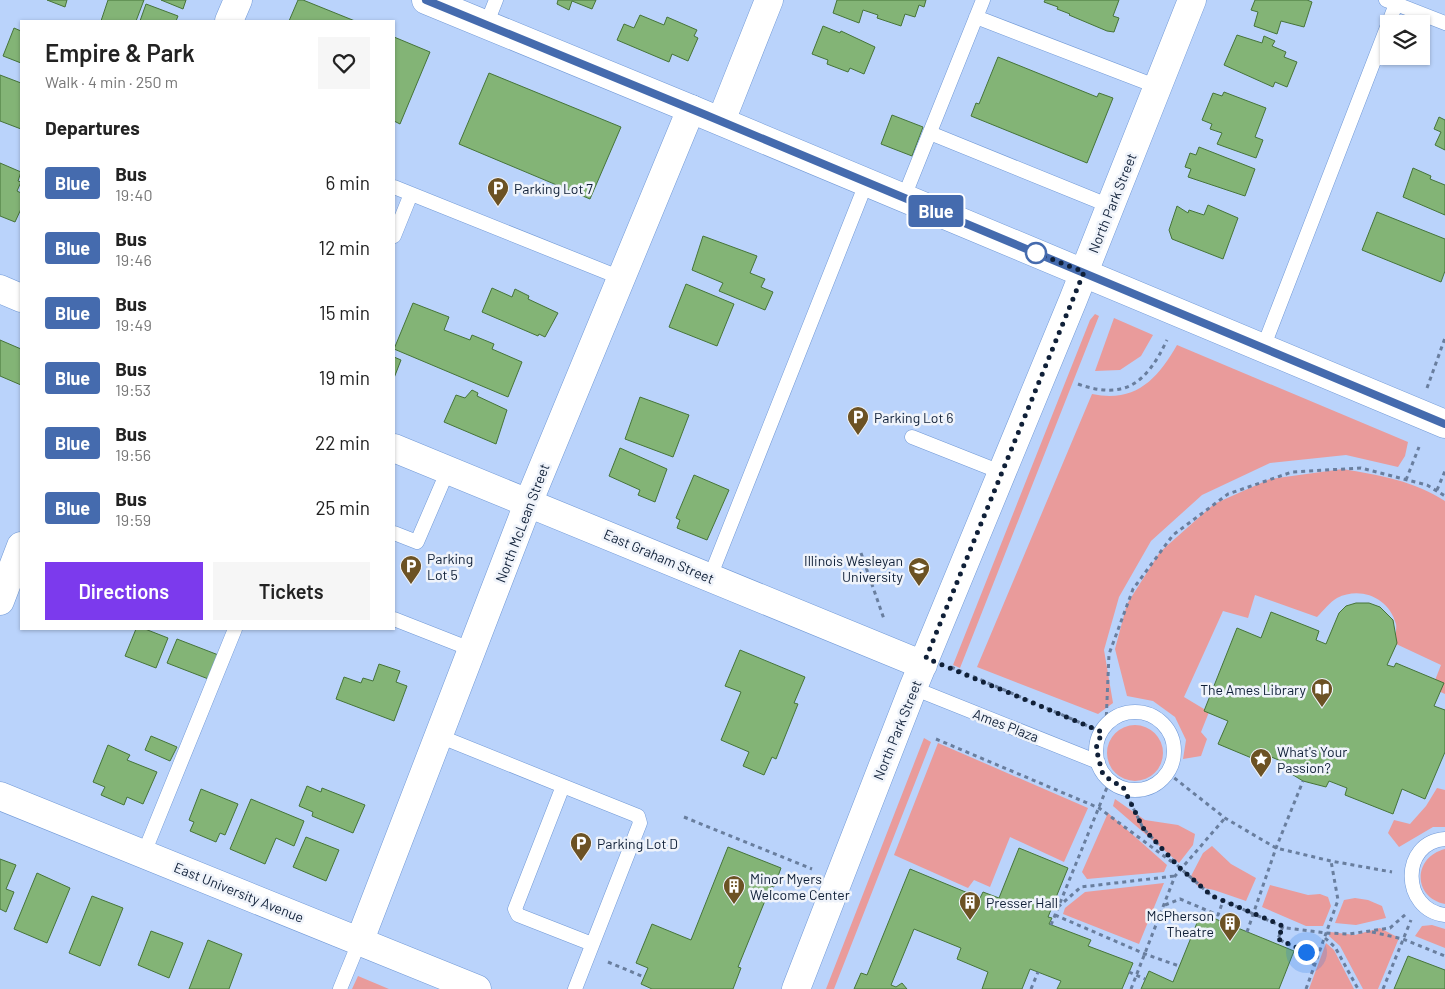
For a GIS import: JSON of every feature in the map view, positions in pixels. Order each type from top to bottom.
[{"type":"street","points":[[230,20],[238,0]]},
{"type":"street","points":[[426,0],[722,121],[1445,424]]},
{"type":"street","points":[[722,121],[769,0]]},
{"type":"street","name":"North Park Street","points":[[796,989],[921,670],[1003,473],[1192,0]]},
{"type":"street","name":"North McLean Street","points":[[360,940],[474,650],[529,502],[691,109]]},
{"type":"street","points":[[0,289],[20,298]]},
{"type":"street","name":"East Graham Street","points":[[395,448],[710,577],[921,670]]},
{"type":"street","points":[[0,601],[20,549]]},
{"type":"street","name":"East University Avenue","points":[[0,796],[478,989]]},
{"type":"lane","points":[[486,25],[496,0]]},
{"type":"lane","points":[[904,198],[983,0]]},
{"type":"lane","points":[[1263,348],[1391,2],[1445,23]]},
{"type":"lane","points":[[976,17],[1158,87]]},
{"type":"lane","points":[[930,133],[1110,206]]},
{"type":"lane","points":[[710,577],[867,182]]},
{"type":"lane","points":[[395,187],[621,278]]},
{"type":"lane","points":[[395,234],[411,194]]},
{"type":"lane","points":[[912,437],[1003,473]]},
{"type":"lane","points":[[395,533],[417,542],[448,470]]},
{"type":"lane","points":[[395,619],[474,650]]},
{"type":"lane","points":[[144,853],[235,630]]},
{"type":"lane","name":"Ames Plaza","points":[[921,670],[1098,762]]},
{"type":"lane","points":[[1129,712],[1148,714],[1164,724],[1172,735],[1174,748],[1173,761],[1168,773],[1159,782],[1147,788],[1134,790],[1110,780],[1098,762],[1096,748],[1104,728],[1116,716],[1129,712]]},
{"type":"lane","points":[[439,736],[638,816],[640,823],[575,989]]},
{"type":"lane","points":[[563,786],[514,909],[518,915],[590,949]]},
{"type":"lane","points":[[1445,839],[1428,844],[1419,852],[1412,863],[1410,876],[1412,888],[1420,902],[1427,908],[1445,915]]},
{"type":"lane","points":[[340,989],[360,940]]},
{"type":"path","points":[[1078,384],[1104,391],[1120,389],[1135,383],[1148,374],[1166,340]]},
{"type":"path","points":[[1406,480],[1419,447]]},
{"type":"path","points":[[921,670],[1104,728],[1109,654],[1133,589],[1173,535],[1228,494],[1292,472],[1360,468],[1427,485],[1445,496]]},
{"type":"path","points":[[1437,490],[1445,471]]},
{"type":"path","points":[[861,553],[884,619]]},
{"type":"path","points":[[936,739],[1100,808],[1180,868],[1212,896],[1283,926],[1326,933],[1371,932],[1390,928]]},
{"type":"path","points":[[1168,773],[1225,818],[1276,848],[1331,862],[1410,876]]},
{"type":"path","points":[[1051,925],[1110,780]]},
{"type":"path","points":[[1247,932],[1276,848],[1303,781]]},
{"type":"path","points":[[1123,787],[1143,828],[1180,868]]},
{"type":"path","points":[[684,818],[812,869]]},
{"type":"path","points":[[1131,989],[1175,876],[1225,818]]},
{"type":"path","points":[[1306,989],[1338,900],[1331,862]]},
{"type":"path","points":[[1058,907],[1082,887],[1175,876]]},
{"type":"path","points":[[1164,905],[1180,900],[1218,915],[1223,901]]},
{"type":"path","points":[[1383,989],[1420,902]]},
{"type":"path","points":[[1055,915],[1145,954],[1179,966]]},
{"type":"path","points":[[1283,926],[1278,939],[1306,952],[1314,966]]},
{"type":"path","points":[[1371,932],[1404,939],[1445,956]]},
{"type":"path","points":[[1324,938],[1335,947],[1358,989]]},
{"type":"path","points":[[590,949],[644,977]]},
{"type":"path","points":[[1031,989],[1038,972]]},
{"type":"path","points":[[1129,972],[1145,979]]},
{"type":"shaded area","points":[[1095,314],[1099,316],[960,668],[953,665],[1090,320]]},
{"type":"shaded area","points":[[1114,318],[1153,335],[1141,356],[1120,370],[1095,371]]},
{"type":"shaded area","points":[[1177,345],[1408,442],[1405,456],[1398,467],[1346,455],[1270,463],[1202,495],[1151,541],[1119,597],[1104,650],[1113,703],[1098,714],[977,667],[1092,394],[1107,396],[1133,392],[1153,378]]},
{"type":"shaded area","points":[[1343,469],[1383,476],[1409,484],[1421,488],[1445,501],[1445,694],[1432,688],[1441,665],[1394,643],[1396,624],[1387,607],[1381,601],[1364,594],[1346,595],[1334,600],[1317,617],[1255,595],[1248,618],[1223,611],[1184,697],[1209,712],[1201,732],[1207,739],[1201,756],[1183,759],[1186,740],[1175,717],[1153,701],[1127,696],[1115,649],[1127,604],[1160,552],[1214,504],[1270,479]]},
{"type":"shaded area","points":[[1130,725],[1140,725],[1155,733],[1161,742],[1163,753],[1161,764],[1155,773],[1140,781],[1130,781],[1119,776],[1112,769],[1107,758],[1107,748],[1112,737],[1119,730]]},
{"type":"shaded area","points":[[924,738],[931,742],[834,989],[826,989]]},
{"type":"shaded area","points":[[938,743],[1088,808],[1064,862],[1010,837],[990,887],[974,880],[968,888],[894,855]]},
{"type":"shaded area","points":[[1437,788],[1445,790],[1445,827],[1433,827],[1399,847],[1388,833],[1394,820],[1410,824],[1426,806]]},
{"type":"shaded area","points":[[1115,799],[1145,820],[1178,825],[1195,834],[1193,845],[1179,863],[1113,806]]},
{"type":"shaded area","points":[[1108,813],[1167,865],[1164,872],[1087,879],[1082,872]]},
{"type":"shaded area","points":[[1212,846],[1231,864],[1256,878],[1246,901],[1199,887],[1190,878],[1203,853]]},
{"type":"shaded area","points":[[1445,849],[1445,904],[1434,900],[1427,894],[1422,886],[1421,877],[1422,868],[1427,860],[1434,853]]},
{"type":"shaded area","points":[[1164,883],[1139,944],[1063,914],[1065,908],[1085,892]]},
{"type":"shaded area","points":[[1270,885],[1308,895],[1320,894],[1328,897],[1331,906],[1323,926],[1306,926],[1262,907]]},
{"type":"shaded area","points":[[1355,898],[1368,900],[1382,906],[1386,918],[1356,925],[1335,923],[1344,900]]},
{"type":"shaded area","points":[[1432,925],[1445,929],[1445,948],[1415,936],[1422,926]]},
{"type":"shaded area","points":[[1380,928],[1399,938],[1378,989],[1363,989],[1340,946],[1329,936],[1330,932],[1355,935]]},
{"type":"shaded area","points":[[1326,943],[1334,950],[1354,989],[1309,989]]},
{"type":"shaded area","points":[[358,976],[389,989],[352,989]]},
{"type":"building","points":[[47,0],[67,0],[65,7]]},
{"type":"building","points":[[108,0],[144,0],[136,20],[101,20]]},
{"type":"building","points":[[161,0],[186,0],[183,9]]},
{"type":"building","points":[[298,0],[303,0],[353,20],[289,20]]},
{"type":"building","points":[[558,0],[596,0],[592,9],[572,1],[569,10],[557,4]]},
{"type":"building","points":[[837,0],[926,0],[924,7],[919,5],[915,17],[905,14],[901,26],[877,18],[878,15],[863,10],[859,23],[833,13]]},
{"type":"building","points":[[1045,0],[1119,0],[1113,16],[1119,18],[1114,32],[1107,31],[1057,9],[1058,7],[1044,2]]},
{"type":"building","points":[[1255,0],[1307,0],[1312,2],[1304,27],[1281,21],[1277,34],[1254,26],[1258,12],[1251,10]]},
{"type":"building","points":[[146,4],[178,16],[176,20],[140,20]]},
{"type":"building","points":[[640,15],[664,25],[667,17],[697,30],[694,36],[698,38],[688,61],[672,54],[669,62],[617,40],[624,24],[634,28]]},
{"type":"building","points":[[823,26],[840,33],[841,31],[875,47],[864,74],[850,68],[848,72],[827,64],[828,60],[812,54]]},
{"type":"building","points":[[14,28],[20,31],[20,63],[3,56]]},
{"type":"building","points":[[1237,35],[1262,43],[1264,36],[1275,41],[1272,46],[1286,52],[1284,57],[1297,62],[1287,87],[1275,82],[1273,87],[1224,65]]},
{"type":"building","points":[[395,37],[430,52],[400,124],[395,122]]},
{"type":"building","points":[[998,57],[1097,97],[1099,93],[1113,98],[1087,163],[971,116],[976,103],[979,104]]},
{"type":"building","points":[[489,73],[621,127],[590,199],[459,144]]},
{"type":"building","points":[[0,75],[20,83],[20,129],[0,121]]},
{"type":"building","points":[[1224,92],[1266,108],[1255,137],[1263,140],[1256,158],[1217,144],[1222,133],[1210,129],[1212,124],[1202,120],[1213,93],[1222,96]]},
{"type":"building","points":[[892,115],[923,127],[912,156],[881,144]]},
{"type":"building","points":[[1439,117],[1445,120],[1445,150],[1435,145],[1441,132],[1434,129]]},
{"type":"building","points":[[1199,147],[1255,169],[1245,196],[1188,177],[1191,169],[1185,167],[1190,153],[1196,155]]},
{"type":"building","points":[[0,163],[20,172],[18,181],[20,184],[17,191],[20,192],[20,211],[15,222],[0,216]]},
{"type":"building","points":[[1413,168],[1431,176],[1430,179],[1445,185],[1445,215],[1403,197]]},
{"type":"building","points":[[1208,205],[1238,218],[1223,259],[1172,239],[1169,230],[1177,206],[1188,213],[1189,210],[1204,215]]},
{"type":"building","points":[[1377,212],[1445,239],[1445,271],[1441,282],[1362,250]]},
{"type":"building","points":[[703,236],[757,256],[750,273],[765,279],[761,287],[773,292],[765,310],[719,291],[723,283],[692,270]]},
{"type":"building","points":[[686,284],[734,304],[717,346],[669,327]]},
{"type":"building","points":[[492,288],[512,297],[515,289],[529,296],[528,299],[558,313],[545,337],[539,334],[538,336],[482,312]]},
{"type":"building","points":[[413,303],[449,317],[444,330],[470,340],[472,335],[494,344],[492,349],[522,362],[508,397],[395,349]]},
{"type":"building","points":[[0,340],[20,349],[20,385],[0,376]]},
{"type":"building","points":[[395,357],[401,360],[395,375]]},
{"type":"building","points":[[472,390],[478,393],[477,396],[507,410],[496,444],[444,422],[456,395],[465,398]]},
{"type":"building","points":[[640,397],[689,415],[673,457],[625,439]]},
{"type":"building","points":[[620,448],[667,469],[655,502],[638,495],[640,490],[609,476]]},
{"type":"building","points":[[694,475],[729,490],[707,540],[677,528],[680,520],[676,518]]},
{"type":"building","name":"The Ames Library","points":[[1356,603],[1369,603],[1380,607],[1393,620],[1397,643],[1387,665],[1394,667],[1396,663],[1444,683],[1434,706],[1445,710],[1445,752],[1425,799],[1402,789],[1393,814],[1345,795],[1347,788],[1329,781],[1326,787],[1303,781],[1285,770],[1288,764],[1269,756],[1266,764],[1218,744],[1228,721],[1204,711],[1237,628],[1261,638],[1271,612],[1319,631],[1316,640],[1326,644],[1339,613],[1346,606]]},
{"type":"building","points":[[136,630],[148,630],[168,638],[156,668],[125,656]]},
{"type":"building","points":[[177,639],[221,656],[211,680],[167,663]]},
{"type":"building","points":[[740,650],[805,677],[794,703],[798,704],[776,759],[772,757],[764,775],[743,766],[749,752],[721,740],[741,692],[725,686]]},
{"type":"building","points":[[379,664],[400,671],[396,682],[407,686],[394,721],[336,699],[344,677],[361,683],[363,678],[373,681]]},
{"type":"building","points":[[151,736],[177,747],[170,761],[145,750]]},
{"type":"building","points":[[108,745],[130,755],[127,760],[157,772],[143,804],[127,797],[124,805],[101,795],[105,787],[93,782]]},
{"type":"building","points":[[307,786],[321,792],[322,788],[365,805],[353,833],[312,816],[313,812],[299,806]]},
{"type":"building","points":[[201,789],[238,804],[225,835],[220,833],[216,842],[190,831],[194,822],[189,820]]},
{"type":"building","points":[[251,799],[304,821],[294,846],[276,838],[265,864],[230,849]]},
{"type":"building","points":[[306,837],[339,850],[326,881],[293,867]]},
{"type":"building","name":"Minor Myers Welcome Center","points":[[728,847],[781,868],[774,887],[771,886],[738,967],[741,968],[733,989],[652,989],[641,984],[648,968],[636,963],[652,924],[691,940]]},
{"type":"building","name":"Presser Hall","points":[[1019,848],[1068,868],[1048,917],[1052,918],[1049,924],[1091,940],[1088,946],[1133,963],[1122,989],[1057,989],[1061,981],[1030,969],[1022,989],[982,989],[988,972],[957,959],[961,948],[914,929],[891,985],[896,987],[902,983],[907,989],[854,989],[861,973],[867,975],[910,869],[980,898],[983,892],[999,898]]},
{"type":"building","points":[[0,859],[16,865],[6,889],[14,892],[6,912],[0,909]]},
{"type":"building","points":[[37,873],[70,888],[47,943],[14,929]]},
{"type":"building","points":[[92,896],[123,908],[100,966],[69,953]]},
{"type":"building","name":"McPherson Theatre","points":[[1201,913],[1294,951],[1279,989],[1141,989],[1149,971],[1173,982]]},
{"type":"building","points":[[151,931],[183,943],[169,978],[138,965]]},
{"type":"building","points":[[208,940],[242,954],[229,989],[189,989]]},
{"type":"building","points":[[1408,956],[1445,970],[1445,989],[1394,989]]},
{"type":"bus line","name":"Blue","points":[[426,0],[1445,424]]},
{"type":"place","name":"Parking Lot 7","points":[[498,207]]},
{"type":"place","name":"Parking Lot 6","points":[[858,436]]},
{"type":"place","name":"Parking Lot 5","points":[[411,585]]},
{"type":"place","name":"Illinois Wesleyan University","points":[[919,587]]},
{"type":"place","name":"The Ames Library","points":[[1322,708]]},
{"type":"place","name":"What's Your Passion?","points":[[1261,778]]},
{"type":"place","name":"Parking Lot D","points":[[581,862]]},
{"type":"place","name":"Minor Myers Welcome Center","points":[[734,905]]},
{"type":"place","name":"Presser Hall","points":[[970,921]]},
{"type":"place","name":"McPherson Theatre","points":[[1230,942]]},
{"type":"route","points":[[1036,253],[1084,272],[926,658],[1102,732],[1096,748],[1102,772],[1110,780],[1123,787],[1143,828],[1180,868],[1212,896],[1283,926],[1278,939],[1306,952]]}]
